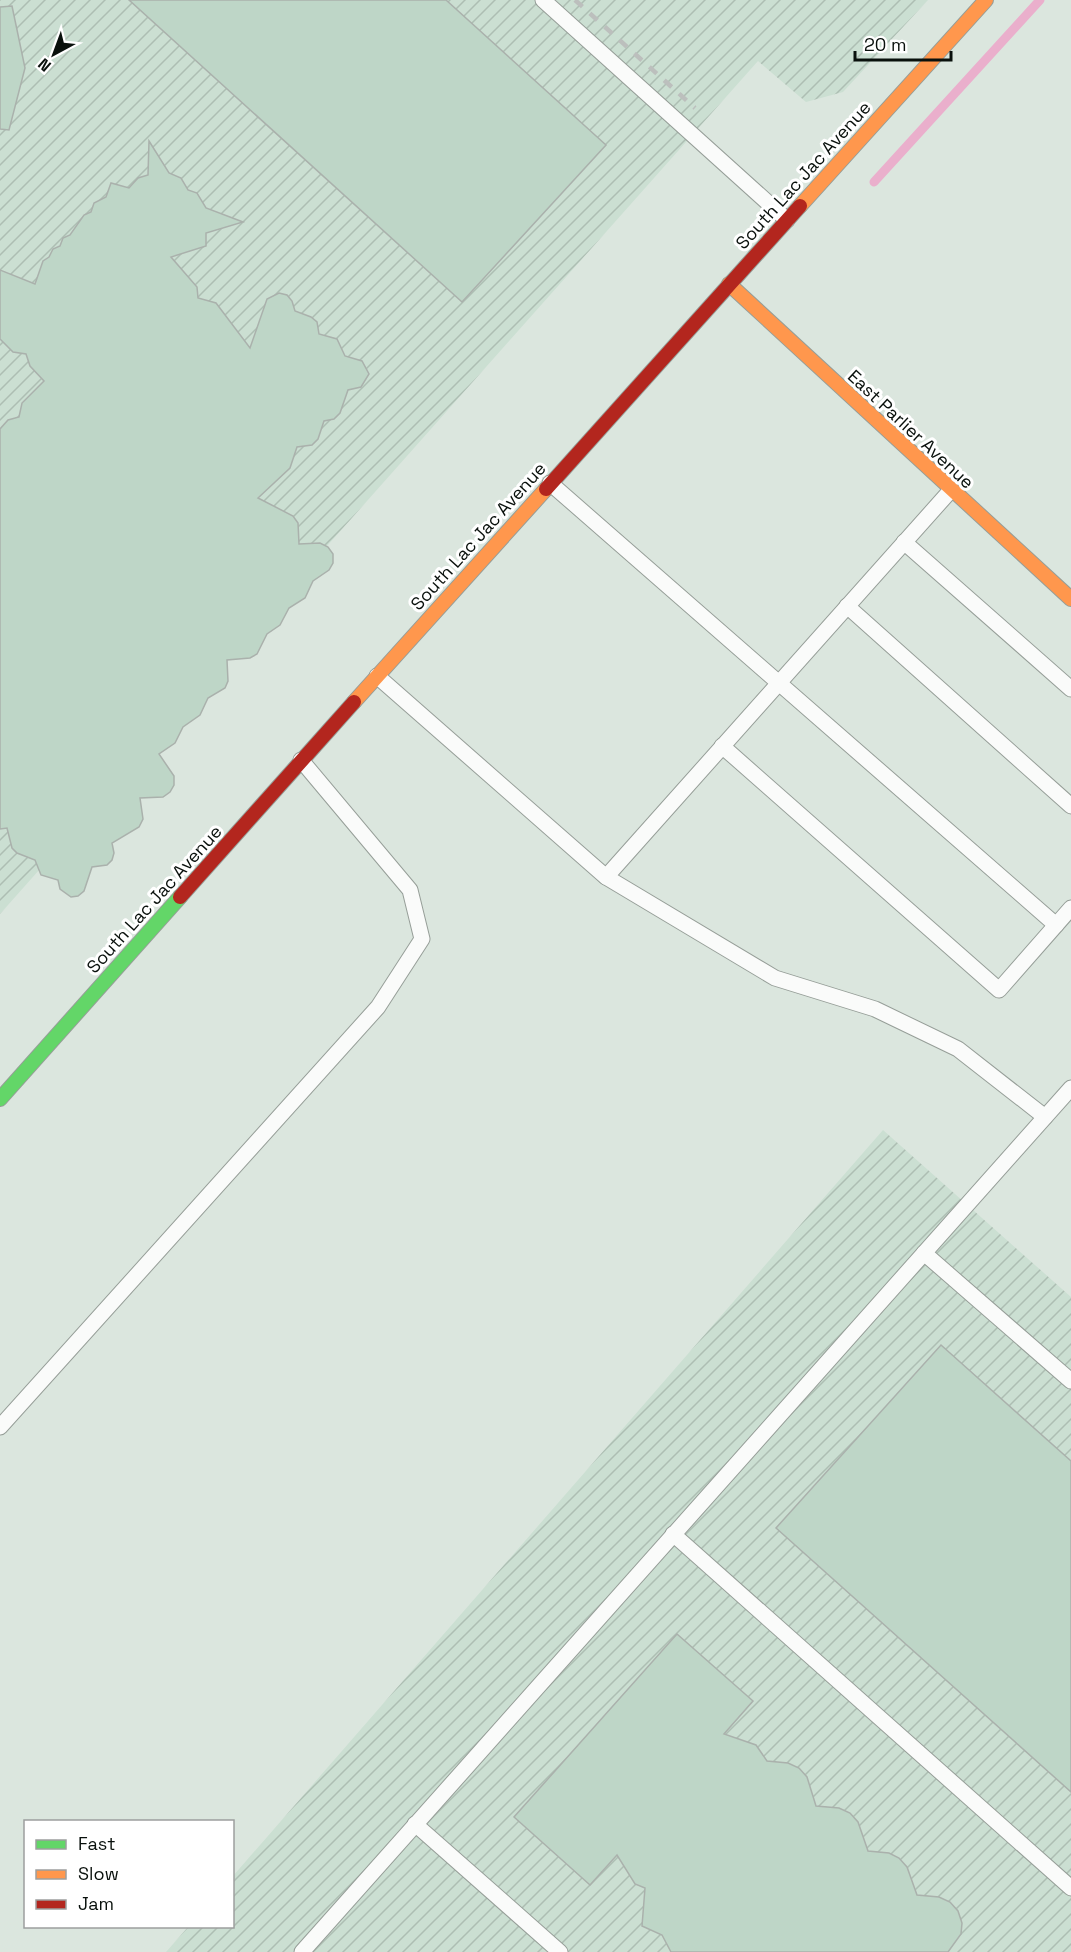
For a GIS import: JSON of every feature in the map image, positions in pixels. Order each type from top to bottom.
[{"type":"street","name":"South Lac Jac Avenue","points":[[0,1099],[980,2]]},
{"type":"street","name":"East Parlier Avenue","points":[[729,284],[1071,599]]},
{"type":"lane","points":[[543,0],[787,220]]},
{"type":"lane","points":[[550,483],[1056,925]]},
{"type":"lane","points":[[606,877],[951,490]]},
{"type":"lane","points":[[904,542],[1071,689]]},
{"type":"lane","points":[[847,606],[1071,806]]},
{"type":"lane","points":[[377,676],[606,877],[775,978],[875,1009],[958,1049],[1045,1117]]},
{"type":"lane","points":[[722,746],[999,990],[1071,908]]},
{"type":"lane","points":[[0,1427],[378,1007],[422,939],[410,890],[301,760]]},
{"type":"lane","points":[[302,1952],[1071,1088]]},
{"type":"lane","points":[[924,1253],[1071,1381]]},
{"type":"lane","points":[[673,1534],[1071,1888]]},
{"type":"lane","points":[[415,1824],[560,1952]]},
{"type":"shaded area","points":[[0,0],[928,0],[843,92],[806,102],[758,61],[0,914]]},
{"type":"shaded area","points":[[883,1130],[1071,1297],[1071,1952],[166,1952],[187,1928],[234,1928],[234,1875]]},
{"type":"building","points":[[129,0],[446,0],[606,145],[462,302]]},
{"type":"building","points":[[12,6],[25,68],[9,130],[0,129],[0,7]]},
{"type":"building","points":[[149,141],[169,173],[181,178],[188,190],[197,193],[206,208],[243,222],[206,233],[206,246],[171,257],[197,287],[198,298],[216,303],[250,348],[267,299],[279,293],[287,295],[295,311],[317,322],[319,334],[337,339],[345,356],[362,361],[369,374],[361,387],[348,390],[340,413],[334,419],[324,421],[318,439],[312,445],[297,447],[290,468],[258,498],[293,516],[298,523],[299,544],[320,543],[328,547],[333,554],[333,563],[329,570],[313,581],[305,598],[289,608],[280,625],[267,634],[257,654],[250,658],[227,660],[228,681],[225,688],[208,698],[200,715],[183,727],[175,743],[159,754],[174,776],[174,785],[170,792],[163,797],[140,798],[143,819],[139,827],[112,843],[114,853],[112,860],[107,865],[92,867],[84,891],[78,896],[71,897],[60,889],[58,880],[41,875],[35,860],[17,853],[12,848],[7,828],[0,829],[0,429],[8,420],[19,417],[22,403],[44,381],[30,366],[26,354],[13,352],[0,339],[0,270],[35,284],[43,261],[49,257],[53,249],[60,246],[63,238],[70,235],[84,215],[91,212],[94,203],[106,197],[111,183],[129,188],[138,178],[148,175]]},
{"type":"building","points":[[941,1345],[1071,1461],[1071,1792],[776,1528]]},
{"type":"building","points":[[677,1634],[753,1701],[724,1734],[756,1745],[767,1761],[788,1763],[799,1768],[807,1777],[816,1806],[839,1808],[850,1813],[858,1822],[868,1851],[889,1853],[899,1858],[907,1867],[917,1895],[939,1897],[950,1902],[958,1911],[962,1923],[961,1934],[948,1952],[671,1952],[662,1935],[642,1926],[645,1888],[635,1884],[617,1855],[590,1885],[514,1817]]},
{"type":"waterway","points":[[874,182],[1040,0]]},
{"type":"railway","points":[[575,0],[695,108]]},
{"type":"traffic: fast","points":[[0,1099],[180,897]]},
{"type":"traffic: slow","points":[[800,206],[986,0]]},
{"type":"traffic: slow","points":[[729,284],[1071,599]]},
{"type":"traffic: slow","points":[[354,702],[546,489]]},
{"type":"traffic: jam","points":[[546,489],[800,206]]},
{"type":"traffic: jam","points":[[180,897],[354,702]]}]
